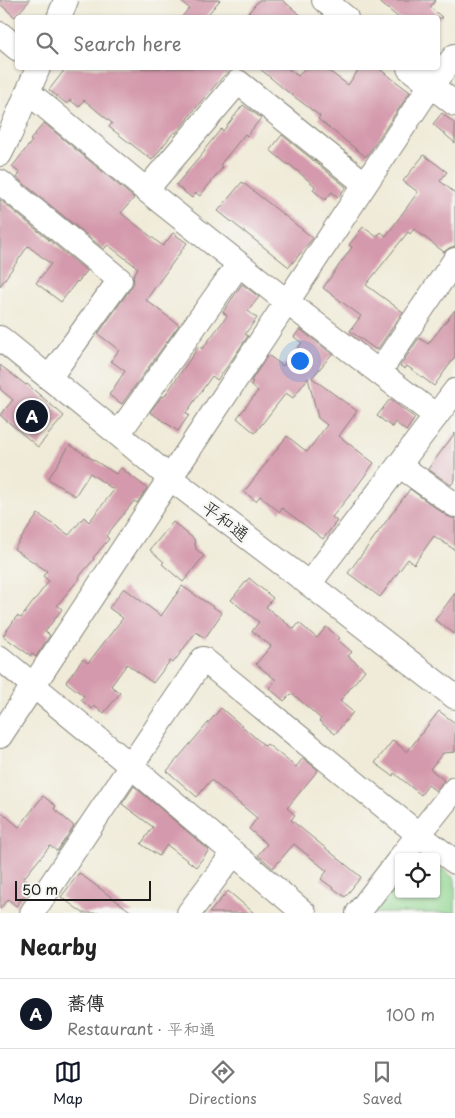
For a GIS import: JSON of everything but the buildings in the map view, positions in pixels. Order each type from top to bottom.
[{"type":"street","points":[[60,15],[66,0]]},
{"type":"street","points":[[324,0],[342,15]]},
{"type":"street","points":[[0,34],[15,46]]},
{"type":"street","points":[[0,736],[431,85],[455,56]]},
{"type":"street","points":[[0,154],[37,70]]},
{"type":"street","points":[[412,70],[455,104]]},
{"type":"street","points":[[146,190],[238,82],[365,184]]},
{"type":"street","points":[[28,92],[239,264],[436,416]]},
{"type":"street","points":[[0,182],[120,280],[49,378]]},
{"type":"street","points":[[378,372],[455,260]]},
{"type":"street","points":[[118,434],[239,264]]},
{"type":"street","name":"平和通","points":[[0,338],[170,478],[455,697]]},
{"type":"street","points":[[309,584],[455,391]]},
{"type":"street","points":[[399,465],[455,506]]},
{"type":"street","points":[[0,658],[304,913]]},
{"type":"street","points":[[32,913],[203,660],[455,862]]},
{"type":"street","points":[[404,853],[455,789]]},
{"type":"street","points":[[190,913],[233,854]]},
{"type":"street","points":[[358,913],[395,865]]},
{"type":"green space","points":[[440,868],[455,879],[455,913],[373,913],[395,888],[395,898],[440,898]]},
{"type":"place","name":"蕎傳","points":[[32,416]]}]
